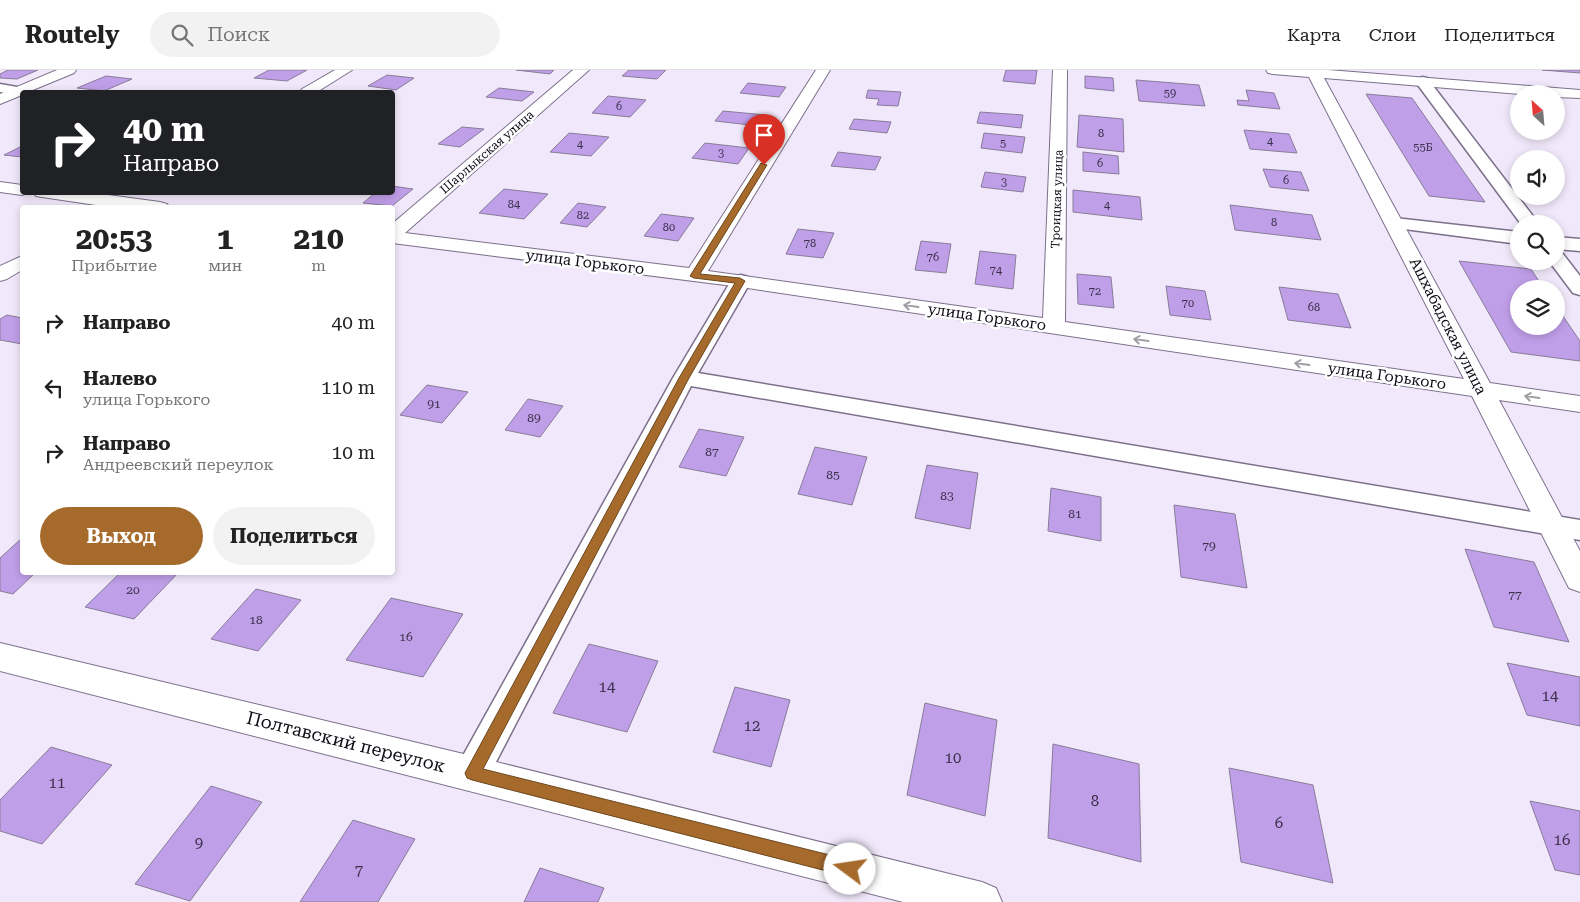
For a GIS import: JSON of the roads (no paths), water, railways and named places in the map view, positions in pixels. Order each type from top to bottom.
[{"type":"street","points":[[20,90],[68,70]]},
{"type":"street","points":[[310,90],[345,70]]},
{"type":"street","name":"Шарлыкская улица","points":[[395,232],[582,70]]},
{"type":"street","points":[[694,276],[823,70]]},
{"type":"street","name":"Троицкая улица","points":[[1054,327],[1060,70]]},
{"type":"street","points":[[1273,70],[1580,95]]},
{"type":"street","name":"Ашхабадская улица","points":[[1314,73],[1395,223],[1580,580]]},
{"type":"street","points":[[0,99],[18,91]]},
{"type":"street","points":[[0,187],[20,190]]},
{"type":"street","points":[[60,195],[118,205],[135,195]]},
{"type":"street","name":"улица Горького","points":[[395,235],[740,281],[1580,404]]},
{"type":"street","points":[[0,275],[20,263]]},
{"type":"street","name":"Полтавский переулок","points":[[0,657],[472,773],[982,902]]},
{"type":"lane","points":[[1422,82],[1523,215]]},
{"type":"lane","points":[[0,88],[18,91]]},
{"type":"lane","points":[[1395,223],[1510,237]]},
{"type":"lane","points":[[1565,244],[1580,245]]},
{"type":"lane","points":[[1565,270],[1580,289]]},
{"type":"lane","points":[[472,773],[684,378],[740,281]]},
{"type":"lane","points":[[684,378],[1580,530]]}]
